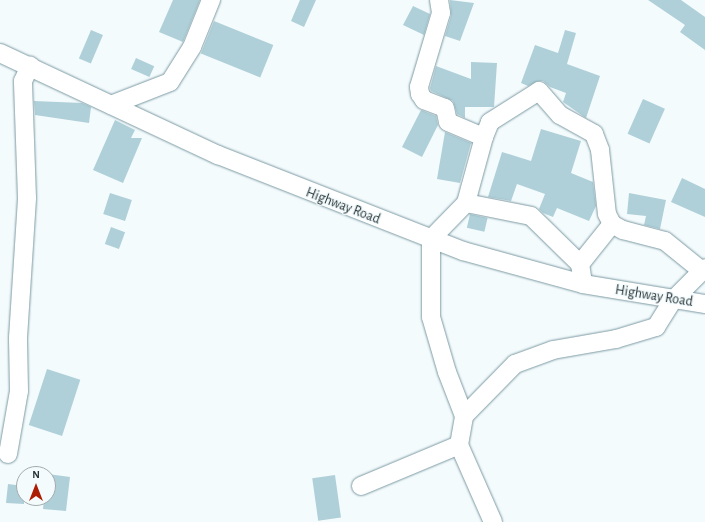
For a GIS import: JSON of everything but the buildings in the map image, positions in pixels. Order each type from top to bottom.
[{"type":"street","points":[[111,105],[170,82],[192,47],[211,0]]},
{"type":"street","points":[[439,0],[441,13],[419,87],[420,94],[424,100],[445,108],[448,122],[484,137]]},
{"type":"street","name":"Highway Road","points":[[0,53],[218,155],[463,251],[582,284],[705,304]]},
{"type":"street","points":[[8,454],[19,391],[18,338],[27,198],[23,81],[30,66]]},
{"type":"street","points":[[464,416],[515,364],[553,350],[616,339],[656,327],[673,300],[703,269],[664,241],[623,230],[612,224],[607,214],[600,150],[594,134],[560,115],[539,91],[490,122],[484,137],[466,203],[430,239],[430,317],[447,372],[464,416],[459,445],[493,522]]},
{"type":"street","points":[[466,203],[531,216],[580,264],[582,284]]},
{"type":"street","points":[[580,264],[612,224]]},
{"type":"street","points":[[361,486],[459,445]]}]
